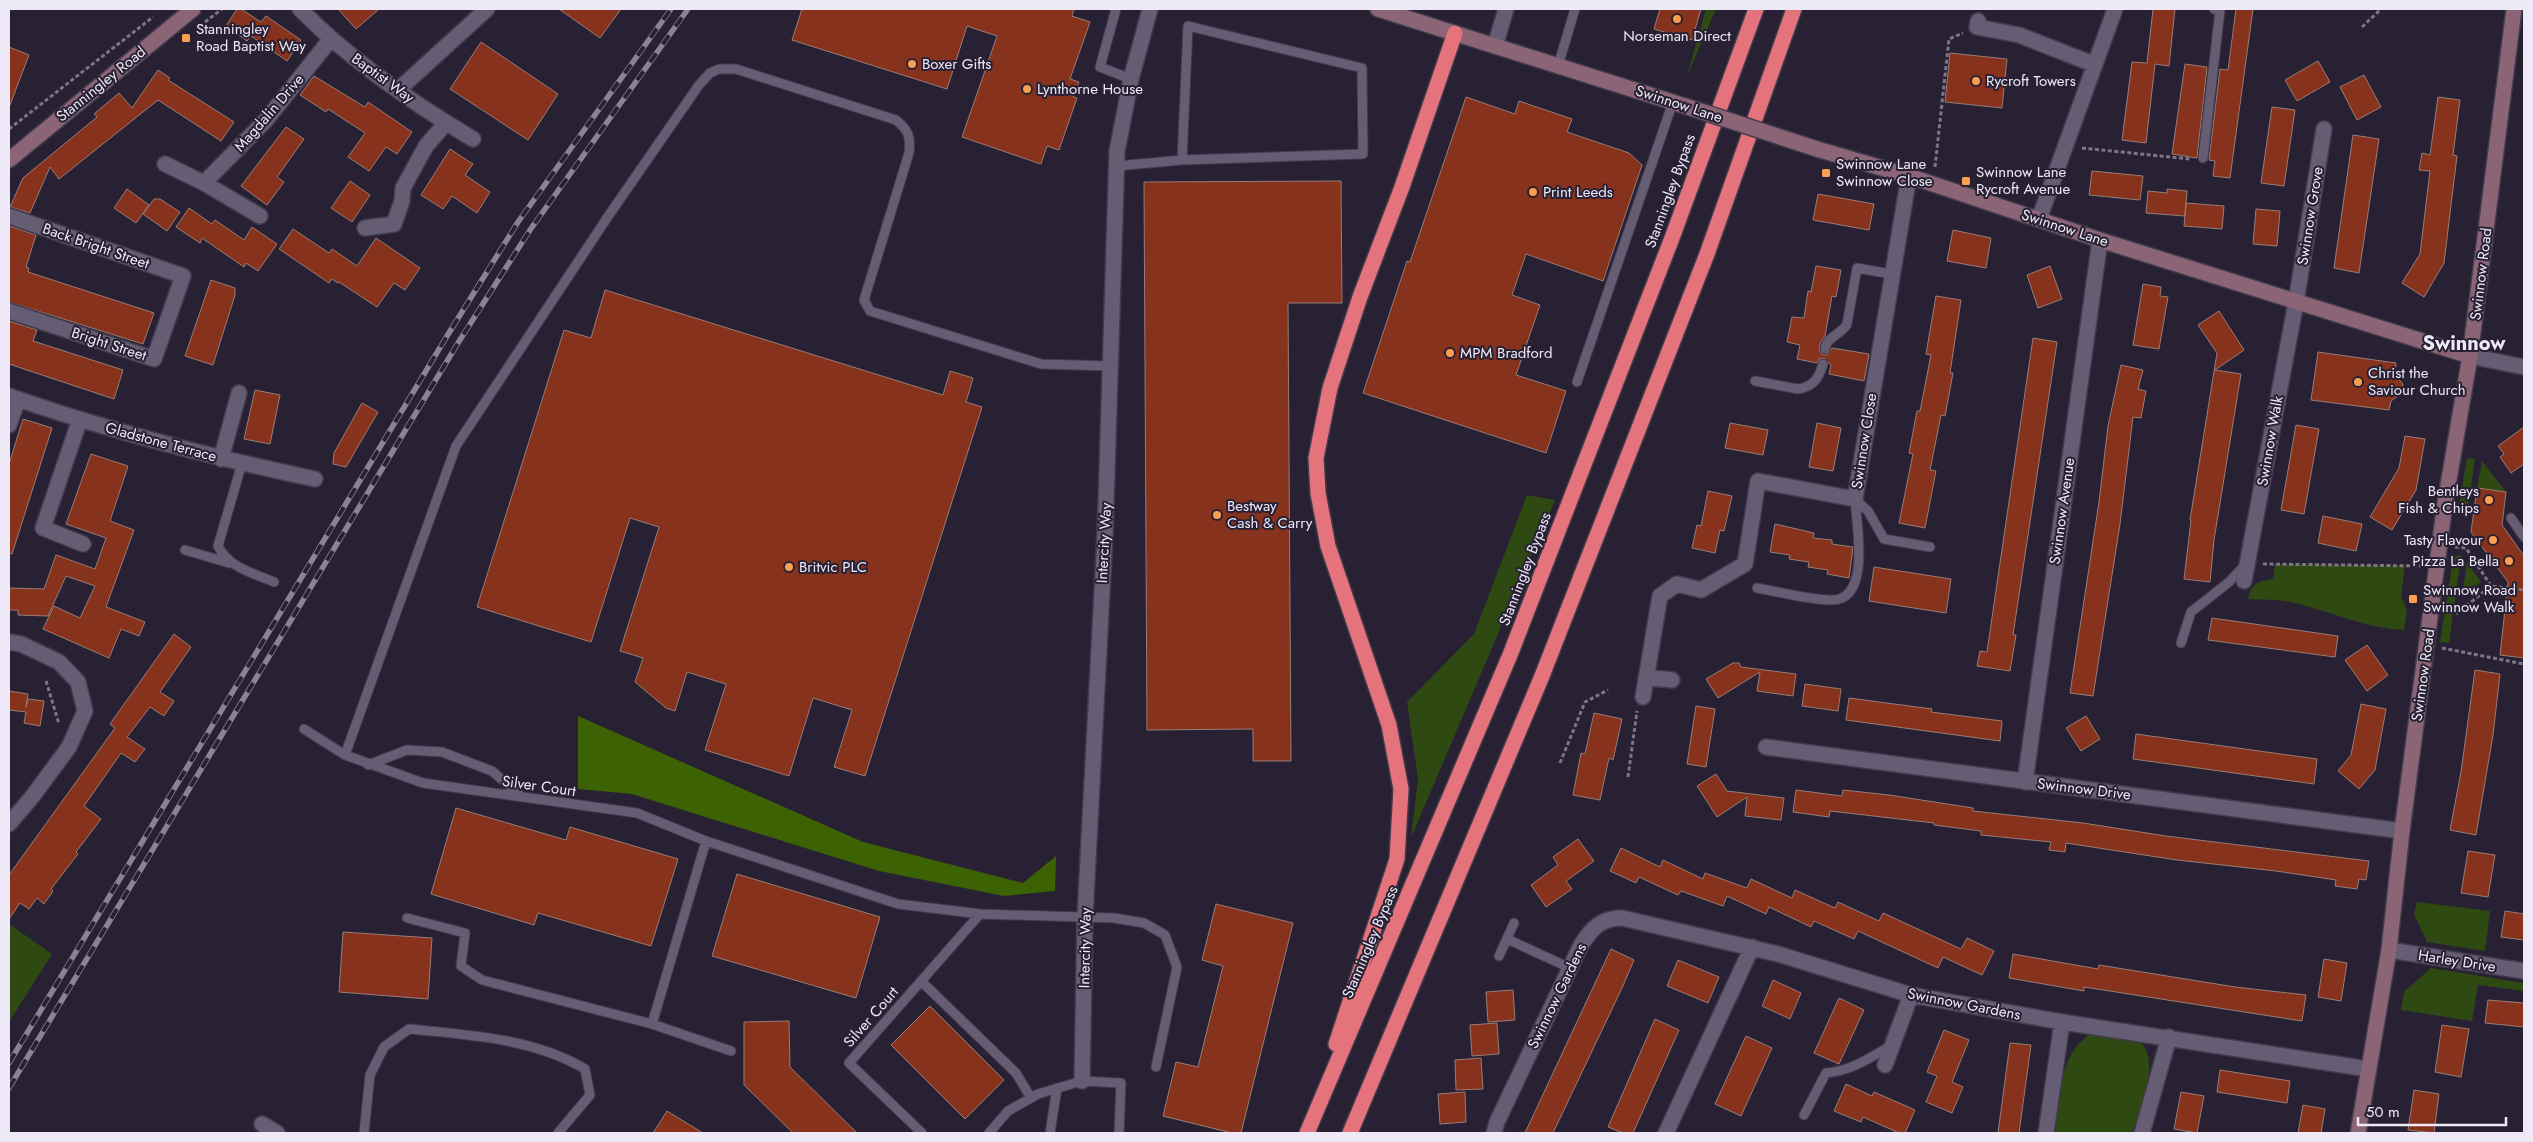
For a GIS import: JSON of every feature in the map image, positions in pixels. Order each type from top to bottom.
[{"type":"highway","name":"Stanningley Bypass","points":[[1307,1133],[1510,655],[1668,247],[1756,9]]},
{"type":"highway","points":[[1350,1133],[1546,667],[1707,254],[1794,9]]},
{"type":"highway","points":[[1307,1133],[1397,859],[1402,789],[1389,725],[1328,546],[1318,493],[1316,458],[1336,370],[1455,33]]},
{"type":"street","name":"Stanningley Road","points":[[9,160],[194,9]]},
{"type":"street","name":"Baptist Way","points":[[300,9],[330,40],[398,90],[473,139]]},
{"type":"street","points":[[398,90],[487,9]]},
{"type":"street","name":"Intercity Way","points":[[1082,1081],[1085,917],[1104,534],[1116,151],[1131,79],[1150,9]]},
{"type":"street","name":"Swinnow Lane","points":[[1378,9],[1397,12],[1495,46],[1817,149],[1909,176],[2100,240],[2296,302],[2470,356],[2524,367]]},
{"type":"street","points":[[1495,46],[1506,9]]},
{"type":"street","points":[[2038,219],[2093,64],[2115,9]]},
{"type":"street","name":"Swinnow Road","points":[[2358,1133],[2389,950],[2402,830],[2440,546],[2470,356],[2514,9]]},
{"type":"street","points":[[1978,24],[2019,35],[2093,64]]},
{"type":"street","name":"Magdalin Drive","points":[[204,183],[266,120],[330,40]]},
{"type":"street","points":[[365,228],[394,224],[402,201],[403,188],[426,146],[446,123]]},
{"type":"street","name":"Swinnow Grove","points":[[2296,302],[2324,130]]},
{"type":"street","points":[[165,164],[204,183],[260,216]]},
{"type":"street","name":"Swinnow Close","points":[[1643,697],[1660,596],[1677,584],[1701,590],[1744,564],[1758,481],[1855,499],[1909,176]]},
{"type":"street","name":"Back Bright Street","points":[[9,216],[183,276]]},
{"type":"street","name":"Swinnow Avenue","points":[[2025,782],[2100,240]]},
{"type":"street","name":"Bright Street","points":[[9,311],[154,359],[183,276]]},
{"type":"street","name":"Swinnow Walk","points":[[2244,581],[2296,302]]},
{"type":"street","points":[[221,459],[239,393]]},
{"type":"street","points":[[9,425],[13,397]]},
{"type":"street","name":"Gladstone Terrace","points":[[13,397],[80,419],[221,459],[315,479]]},
{"type":"street","points":[[80,419],[42,528],[83,544]]},
{"type":"street","points":[[9,642],[21,644],[59,662],[78,682],[85,711],[69,747],[32,797],[9,824]]},
{"type":"street","points":[[1646,677],[1672,680]]},
{"type":"street","name":"Swinnow Drive","points":[[1766,747],[2402,830]]},
{"type":"street","name":"Swinnow Gardens","points":[[1494,1133],[1496,1122],[1588,934],[1609,918],[1622,918],[1752,947],[1835,970],[1911,995],[2062,1022],[2368,1069]]},
{"type":"street","points":[[1666,1133],[1752,947]]},
{"type":"street","name":"Harley Drive","points":[[2389,950],[2524,971]]},
{"type":"street","points":[[1886,1064],[1911,995]]},
{"type":"street","points":[[2046,1133],[2062,1022]]},
{"type":"street","points":[[2142,1133],[2169,1037]]},
{"type":"street","points":[[262,1124],[277,1133]]},
{"type":"lane","points":[[1116,9],[1100,67],[1131,79]]},
{"type":"lane","points":[[1558,66],[1575,9]]},
{"type":"lane","points":[[2202,158],[2220,10],[2214,9]]},
{"type":"lane","points":[[1116,166],[1182,160],[1363,154],[1362,68],[1188,26],[1182,160]]},
{"type":"lane","points":[[345,755],[456,446],[630,184],[677,115],[710,73],[719,69],[736,69],[896,120],[907,129],[911,138],[909,153],[864,300],[870,311],[1041,364],[1110,366]]},
{"type":"lane","points":[[1577,382],[1679,104]]},
{"type":"lane","points":[[1825,349],[1828,340],[1844,330],[1847,324],[1858,268],[1892,274]]},
{"type":"lane","points":[[1755,381],[1798,389],[1806,388],[1817,379],[1823,364]]},
{"type":"lane","points":[[232,564],[223,556],[218,546],[242,464]]},
{"type":"lane","points":[[1855,499],[1868,511],[1884,539],[1930,547]]},
{"type":"lane","points":[[1756,588],[1834,600],[1846,594],[1856,581],[1860,562],[1855,499]]},
{"type":"lane","points":[[2511,518],[2524,537]]},
{"type":"lane","points":[[186,550],[232,564],[274,582]]},
{"type":"lane","points":[[2181,643],[2191,612],[2229,582],[2247,563]]},
{"type":"lane","name":"Silver Court","points":[[304,729],[345,755],[368,765],[423,783],[637,813],[706,841],[898,904],[980,914],[1114,918],[1144,923],[1165,935],[1177,967],[1156,1068]]},
{"type":"lane","points":[[368,765],[407,750],[442,752],[492,771],[522,797]]},
{"type":"lane","points":[[652,1024],[706,841]]},
{"type":"lane","name":"Silver Court","points":[[922,1133],[849,1063],[980,914]]},
{"type":"lane","points":[[406,918],[465,933],[461,966],[482,980],[652,1024],[731,1051]]},
{"type":"lane","points":[[1499,956],[1514,923]]},
{"type":"lane","points":[[1507,939],[1570,968]]},
{"type":"lane","points":[[921,981],[1016,1073],[1031,1098]]},
{"type":"lane","points":[[364,1133],[370,1075],[384,1047],[409,1029],[490,1036],[566,1058],[585,1068],[590,1095],[558,1133]]},
{"type":"lane","points":[[1804,1115],[1826,1073],[1841,1072],[1855,1067],[1893,1045]]},
{"type":"lane","points":[[989,1133],[1008,1111],[1031,1098],[1082,1081],[1121,1083],[1119,1133]]},
{"type":"lane","points":[[1050,1133],[1057,1088]]},
{"type":"path","points":[[2362,27],[2381,9]]},
{"type":"path","points":[[9,128],[157,14]]},
{"type":"path","points":[[1933,184],[1949,39],[1978,24]]},
{"type":"path","points":[[2064,145],[2187,160],[2202,158]]},
{"type":"path","points":[[2440,546],[2466,548],[2491,586]]},
{"type":"path","points":[[2247,563],[2438,566]]},
{"type":"path","points":[[2456,614],[2491,586],[2524,590]]},
{"type":"path","points":[[2428,645],[2524,664]]},
{"type":"path","points":[[46,682],[60,727]]},
{"type":"path","points":[[1560,764],[1585,702],[1608,690]]},
{"type":"path","points":[[1628,777],[1637,711],[1643,697]]},
{"type":"green space","points":[[1706,9],[1716,9],[1687,76]]},
{"type":"green space","points":[[2467,458],[2475,459],[2467,513],[2458,511]]},
{"type":"green space","points":[[2482,461],[2506,492],[2477,488]]},
{"type":"green space","points":[[1527,495],[1555,500],[1411,838],[1418,779],[1407,702],[1474,634]]},
{"type":"green space","points":[[2458,555],[2461,556],[2449,643],[2440,642],[2453,559]]},
{"type":"green space","points":[[2467,562],[2481,582],[2462,596]]},
{"type":"green space","points":[[2275,564],[2405,566],[2401,596],[2407,610],[2404,630],[2362,623],[2289,602],[2248,599],[2251,590],[2256,584],[2273,579]]},
{"type":"green space","points":[[578,716],[863,842],[1023,883],[1056,856],[1055,891],[1004,896],[879,871],[632,794],[578,789]]},
{"type":"green space","points":[[2417,902],[2490,911],[2485,951],[2427,942],[2414,914]]},
{"type":"green space","points":[[9,924],[52,954],[9,1022]]},
{"type":"green space","points":[[2431,968],[2524,983],[2524,991],[2478,985],[2472,1021],[2401,1010],[2404,992]]},
{"type":"green space","points":[[2089,1035],[2124,1036],[2135,1039],[2144,1046],[2148,1056],[2149,1069],[2144,1097],[2132,1133],[2055,1133],[2062,1079],[2066,1066],[2071,1054]]},
{"type":"building","points":[[237,9],[241,9],[261,22],[266,16],[301,40],[287,61],[251,36],[247,41],[226,26]]},
{"type":"building","points":[[338,9],[379,9],[356,29]]},
{"type":"building","points":[[559,9],[621,9],[600,38]]},
{"type":"building","points":[[802,9],[1074,9],[1072,16],[1090,22],[1070,79],[1079,82],[1073,97],[1077,98],[1059,150],[1047,146],[1041,164],[962,137],[997,36],[967,26],[947,89],[792,40]]},
{"type":"building","name":"Norseman Direct","points":[[1660,9],[1701,9],[1692,40],[1654,29]]},
{"type":"building","points":[[2153,9],[2175,9],[2169,66],[2155,64],[2146,143],[2122,140],[2132,62],[2147,63]]},
{"type":"building","points":[[2236,9],[2253,9],[2230,178],[2213,176],[2215,161],[2209,160],[2220,69],[2228,70]]},
{"type":"building","points":[[481,42],[558,94],[528,140],[450,89]]},
{"type":"building","points":[[9,47],[29,55],[10,105],[9,105]]},
{"type":"building","name":"Rycroft Towers","points":[[1950,53],[2007,59],[2002,108],[1945,102]]},
{"type":"building","points":[[2318,61],[2330,82],[2297,101],[2285,80]]},
{"type":"building","points":[[2185,64],[2207,67],[2197,158],[2172,154]]},
{"type":"building","points":[[158,70],[170,78],[168,80],[234,122],[221,141],[158,100],[59,179],[50,167],[30,213],[10,207],[23,178],[97,117],[94,114],[119,93],[132,108]]},
{"type":"building","points":[[2364,75],[2381,107],[2357,120],[2340,87]]},
{"type":"building","points":[[314,76],[365,107],[368,102],[412,132],[397,154],[386,147],[369,171],[348,157],[365,133],[328,109],[326,112],[300,95]]},
{"type":"building","points":[[1466,97],[1515,114],[1519,101],[1572,119],[1567,132],[1629,153],[1642,165],[1603,281],[1526,254],[1512,295],[1540,305],[1516,375],[1566,391],[1546,453],[1363,393],[1407,261],[1410,262]]},
{"type":"building","points":[[2438,97],[2460,100],[2453,155],[2457,156],[2444,263],[2424,297],[2402,283],[2420,254],[2430,171],[2419,170],[2422,153],[2430,155]]},
{"type":"building","points":[[2272,107],[2295,110],[2284,186],[2261,183]]},
{"type":"building","points":[[286,127],[304,139],[277,177],[284,182],[267,205],[241,186]]},
{"type":"building","points":[[2353,135],[2379,139],[2359,273],[2334,268]]},
{"type":"building","points":[[450,149],[473,164],[465,175],[490,192],[477,213],[452,196],[443,209],[421,195]]},
{"type":"building","points":[[2092,171],[2143,176],[2140,200],[2089,195]]},
{"type":"building","points":[[350,181],[370,195],[352,222],[331,208]]},
{"type":"building","name":"Bestway Cash & Carry","points":[[1341,181],[1342,303],[1288,303],[1291,761],[1253,761],[1253,729],[1147,730],[1144,182]]},
{"type":"building","points":[[127,189],[149,205],[136,223],[114,208]]},
{"type":"building","points":[[2167,189],[2187,191],[2185,216],[2146,213],[2148,191],[2167,193]]},
{"type":"building","points":[[1818,194],[1874,204],[1869,230],[1813,220]]},
{"type":"building","points":[[154,199],[160,199],[180,212],[167,231],[143,214]]},
{"type":"building","points":[[2186,203],[2224,206],[2222,229],[2184,226]]},
{"type":"building","points":[[189,208],[212,224],[215,220],[244,240],[252,227],[277,244],[258,271],[246,263],[244,267],[202,238],[200,243],[176,227]]},
{"type":"building","points":[[2256,209],[2280,211],[2277,246],[2253,244]]},
{"type":"building","points":[[9,226],[36,235],[26,267],[29,268],[28,272],[154,313],[143,344],[9,302]]},
{"type":"building","points":[[293,229],[329,253],[332,249],[357,266],[376,238],[420,268],[405,290],[394,283],[377,307],[339,282],[332,279],[329,283],[279,249]]},
{"type":"building","points":[[1953,230],[1991,238],[1986,268],[1947,261]]},
{"type":"building","points":[[1816,266],[1841,270],[1836,297],[1832,296],[1825,336],[1820,343],[1819,351],[1823,355],[1827,355],[1832,348],[1869,354],[1864,381],[1829,374],[1831,365],[1824,358],[1819,359],[1817,363],[1797,359],[1800,345],[1787,342],[1792,317],[1804,318],[1808,291],[1811,292]]},
{"type":"building","points":[[2050,266],[2062,299],[2038,308],[2027,275]]},
{"type":"building","points":[[211,280],[235,288],[235,295],[213,365],[185,356]]},
{"type":"building","points":[[2143,284],[2161,287],[2160,296],[2168,297],[2159,349],[2133,345]]},
{"type":"building","name":"Britvic PLC","points":[[605,290],[943,395],[950,371],[973,378],[966,402],[982,407],[865,776],[834,767],[852,710],[813,698],[789,776],[705,750],[726,684],[687,672],[675,711],[666,708],[635,682],[643,658],[620,651],[659,527],[630,518],[591,642],[477,607],[564,330],[591,338]]},
{"type":"building","points":[[1936,296],[1961,300],[1950,373],[1953,373],[1945,416],[1941,415],[1930,470],[1936,471],[1925,528],[1899,523],[1913,454],[1909,453],[1917,411],[1920,411],[1931,355],[1926,354]]},
{"type":"building","points":[[2219,311],[2244,350],[2215,370],[2241,374],[2214,540],[2210,582],[2184,579],[2190,520],[2217,353],[2198,325]]},
{"type":"building","points":[[9,321],[37,330],[33,341],[123,370],[114,399],[9,364]]},
{"type":"building","points":[[2033,338],[2057,342],[2013,635],[2016,635],[2010,671],[1977,666],[1980,651],[1987,652]]},
{"type":"building","name":"Christ the Saviour Church","points":[[2318,352],[2396,363],[2395,375],[2403,384],[2402,393],[2391,401],[2389,410],[2311,400]]},
{"type":"building","points":[[2121,365],[2143,370],[2138,389],[2146,391],[2141,418],[2133,417],[2120,524],[2093,696],[2070,693],[2099,502],[2108,426]]},
{"type":"building","points":[[255,390],[280,395],[270,444],[244,439]]},
{"type":"building","points":[[362,403],[378,412],[346,467],[333,464],[334,453]]},
{"type":"building","points":[[23,419],[52,428],[12,554],[9,553],[9,464]]},
{"type":"building","points":[[1730,423],[1768,430],[1763,455],[1725,448]]},
{"type":"building","points":[[1817,423],[1841,428],[1833,471],[1809,467]]},
{"type":"building","points":[[2296,425],[2319,429],[2304,514],[2281,510]]},
{"type":"building","points":[[2524,427],[2524,464],[2511,473],[2500,457],[2504,454],[2498,446]]},
{"type":"building","points":[[2405,436],[2425,439],[2416,490],[2392,530],[2370,517],[2399,468]]},
{"type":"building","points":[[91,454],[128,466],[110,521],[134,530],[106,607],[145,622],[139,636],[121,629],[109,658],[43,629],[54,606],[80,618],[95,586],[66,576],[48,616],[18,615],[18,610],[9,610],[9,588],[44,589],[56,555],[95,569],[106,538],[66,524]]},
{"type":"building","points":[[2477,488],[2506,492],[2502,525],[2524,556],[2524,658],[2500,655],[2508,582],[2471,532]]},
{"type":"building","points":[[1708,491],[1732,496],[1724,531],[1720,530],[1715,553],[1692,548],[1697,525],[1701,526]]},
{"type":"building","points":[[2323,516],[2362,524],[2356,551],[2318,543]]},
{"type":"building","points":[[1775,524],[1814,533],[1813,538],[1832,540],[1832,544],[1853,547],[1849,578],[1827,574],[1828,570],[1808,567],[1809,562],[1789,559],[1790,555],[1770,552]]},
{"type":"building","points":[[1874,567],[1951,579],[1946,613],[1869,601]]},
{"type":"building","points":[[2212,618],[2338,636],[2335,657],[2208,640]]},
{"type":"building","points":[[174,634],[191,647],[160,692],[174,701],[164,716],[150,707],[127,737],[145,749],[135,762],[121,753],[84,806],[101,819],[76,852],[78,854],[51,889],[53,891],[44,904],[37,898],[29,909],[20,903],[9,919],[9,875],[115,728],[110,724]]},
{"type":"building","points":[[2367,645],[2388,675],[2367,691],[2345,660]]},
{"type":"building","points":[[1733,663],[1739,663],[1741,667],[1796,674],[1793,696],[1757,691],[1760,672],[1718,698],[1706,679]]},
{"type":"building","points":[[2475,670],[2500,674],[2493,735],[2476,835],[2450,830],[2461,772]]},
{"type":"building","points":[[1805,684],[1841,689],[1838,711],[1802,706]]},
{"type":"building","points":[[9,691],[28,694],[26,707],[28,699],[44,701],[40,726],[24,723],[26,712],[9,710]]},
{"type":"building","points":[[1849,698],[1932,709],[1931,712],[2002,721],[2000,741],[1846,720]]},
{"type":"building","points":[[2361,704],[2386,709],[2375,770],[2359,789],[2338,771],[2351,755]]},
{"type":"building","points":[[1696,706],[1715,709],[1706,767],[1687,764]]},
{"type":"building","points":[[1594,713],[1622,719],[1613,760],[1609,758],[1600,800],[1573,795],[1581,753],[1585,754]]},
{"type":"building","points":[[2086,716],[2100,739],[2081,751],[2066,728]]},
{"type":"building","points":[[2136,734],[2317,759],[2314,784],[2133,759]]},
{"type":"building","points":[[1716,774],[1727,791],[1784,798],[1781,820],[1745,816],[1747,797],[1717,817],[1697,786]]},
{"type":"building","points":[[1796,790],[1842,796],[1843,790],[1889,795],[1973,808],[1973,811],[2083,823],[2166,836],[2369,861],[2366,880],[2359,879],[2357,889],[2335,886],[2336,880],[2177,860],[2066,843],[2065,852],[2049,850],[2051,842],[1981,835],[1981,831],[1934,825],[1934,823],[1830,811],[1829,817],[1793,812]]},
{"type":"building","points":[[456,808],[566,840],[570,827],[678,859],[651,946],[538,913],[534,925],[431,894]]},
{"type":"building","points":[[1578,839],[1594,861],[1566,881],[1572,889],[1546,907],[1531,885],[1558,865],[1553,857]]},
{"type":"building","points":[[1621,848],[1660,867],[1663,860],[1703,879],[1705,873],[1747,888],[1751,879],[1792,898],[1795,890],[1835,908],[1838,902],[1879,921],[1883,913],[1961,949],[1967,938],[1994,951],[1982,975],[1943,957],[1938,968],[1858,931],[1854,939],[1814,921],[1811,927],[1769,907],[1766,914],[1727,896],[1723,906],[1681,891],[1678,895],[1639,877],[1636,883],[1610,871]]},
{"type":"building","points":[[2468,851],[2495,855],[2488,897],[2461,893]]},
{"type":"building","points":[[737,874],[880,917],[856,998],[712,956]]},
{"type":"building","points":[[1216,904],[1293,923],[1241,1133],[1232,1133],[1163,1116],[1176,1062],[1198,1067],[1223,966],[1202,960]]},
{"type":"building","points":[[2505,911],[2524,914],[2524,940],[2501,937]]},
{"type":"building","points":[[343,932],[432,938],[428,999],[339,992]]},
{"type":"building","points":[[1611,949],[1634,960],[1622,988],[1553,1133],[1525,1133]]},
{"type":"building","points":[[2013,954],[2098,969],[2099,965],[2235,987],[2306,995],[2302,1021],[2084,987],[2084,991],[2009,978]]},
{"type":"building","points":[[2324,959],[2347,963],[2341,1001],[2318,997]]},
{"type":"building","points":[[1678,960],[1719,977],[1708,1003],[1667,986]]},
{"type":"building","points":[[1773,980],[1801,993],[1790,1019],[1762,1006]]},
{"type":"building","points":[[1513,990],[1515,1020],[1488,1022],[1486,992]]},
{"type":"building","points":[[1839,998],[1864,1010],[1839,1064],[1814,1053]]},
{"type":"building","points":[[2488,1000],[2524,1003],[2524,1027],[2485,1023]]},
{"type":"building","points":[[930,1006],[1004,1080],[965,1119],[891,1045]]},
{"type":"building","points":[[1655,1019],[1679,1030],[1633,1133],[1623,1133],[1608,1127]]},
{"type":"building","points":[[789,1021],[790,1067],[857,1133],[793,1133],[744,1085],[744,1022]]},
{"type":"building","points":[[1497,1023],[1499,1054],[1472,1056],[1470,1025]]},
{"type":"building","points":[[2442,1025],[2469,1029],[2461,1077],[2435,1072]]},
{"type":"building","points":[[1944,1030],[1969,1040],[1952,1082],[1963,1087],[1952,1113],[1926,1102],[1937,1076],[1927,1072]]},
{"type":"building","points":[[1746,1036],[1772,1048],[1741,1116],[1715,1104]]},
{"type":"building","points":[[2010,1043],[2031,1045],[2019,1133],[1998,1133]]},
{"type":"building","points":[[1481,1058],[1483,1089],[1456,1090],[1455,1060]]},
{"type":"building","points":[[2220,1070],[2290,1081],[2287,1103],[2217,1092]]},
{"type":"building","points":[[1846,1084],[1872,1096],[1874,1092],[1915,1110],[1905,1133],[1899,1133],[1863,1117],[1861,1122],[1834,1111]]},
{"type":"building","points":[[2414,1090],[2439,1094],[2434,1133],[2408,1130]]},
{"type":"building","points":[[1465,1092],[1466,1122],[1440,1124],[1438,1094]]},
{"type":"building","points":[[2181,1092],[2204,1096],[2197,1133],[2174,1129]]},
{"type":"building","points":[[2303,1105],[2325,1109],[2321,1133],[2298,1133]]},
{"type":"building","points":[[667,1111],[703,1133],[653,1133]]},
{"type":"railway","points":[[9,1063],[447,336],[518,222],[671,9]]},
{"type":"railway","points":[[9,1088],[458,343],[530,230],[688,9]]},
{"type":"place","name":"Norseman Direct","points":[[1677,19]]},
{"type":"place","name":"Stanningley Road Baptist Way","points":[[186,38]]},
{"type":"place","name":"Boxer Gifts","points":[[912,64]]},
{"type":"place","name":"Rycroft Towers","points":[[1976,81]]},
{"type":"place","name":"Lynthorne House","points":[[1027,89]]},
{"type":"place","name":"Swinnow Lane Swinnow Close","points":[[1826,173]]},
{"type":"place","name":"Swinnow Lane Rycroft Avenue","points":[[1966,181]]},
{"type":"place","name":"Print Leeds","points":[[1533,192]]},
{"type":"place","name":"MPM Bradford","points":[[1450,353]]},
{"type":"place","name":"Christ the Saviour Church","points":[[2358,382]]},
{"type":"place","name":"Bentleys Fish & Chips","points":[[2489,500]]},
{"type":"place","name":"Bestway Cash & Carry","points":[[1217,515]]},
{"type":"place","name":"Tasty Flavour","points":[[2493,540]]},
{"type":"place","name":"Pizza La Bella","points":[[2509,561]]},
{"type":"place","name":"Britvic PLC","points":[[789,567]]},
{"type":"place","name":"Swinnow Road Swinnow Walk","points":[[2413,599]]},
{"type":"district","name":"Swinnow","points":[[2464,343]]}]
